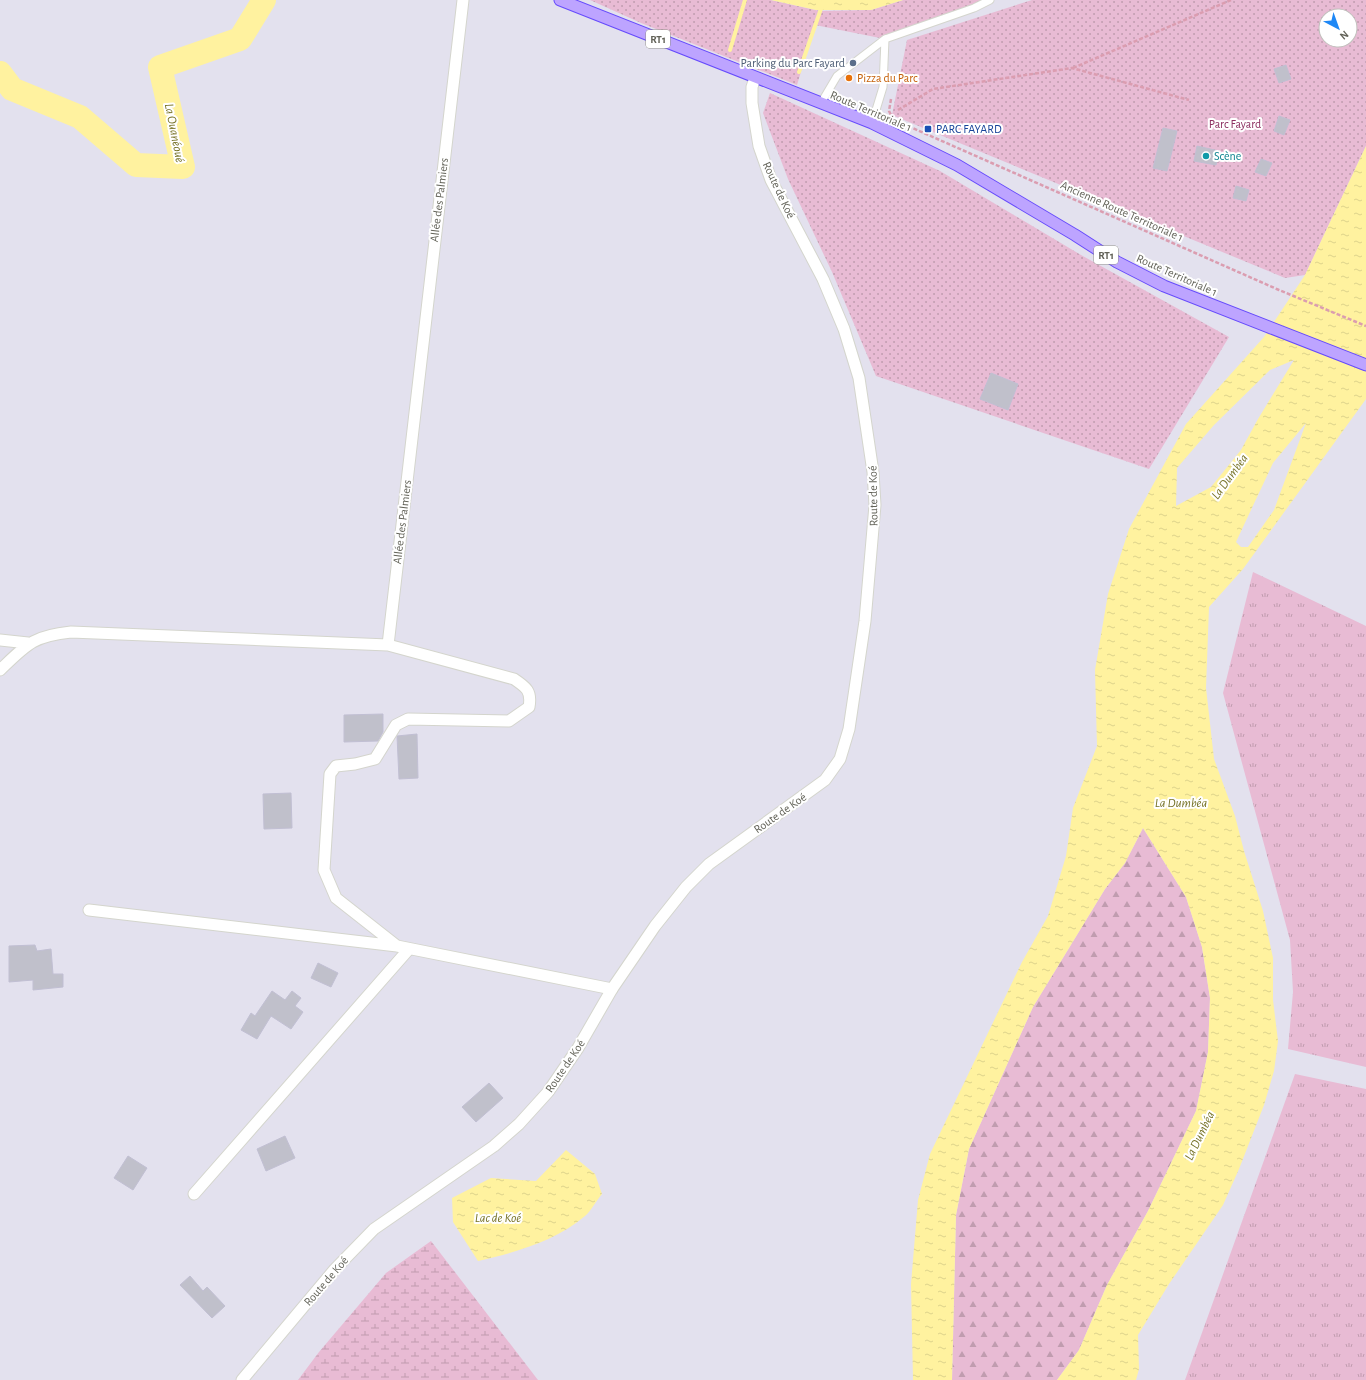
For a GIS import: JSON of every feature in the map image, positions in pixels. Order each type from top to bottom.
[{"type":"main road","name":"Route Territoriale 1","points":[[560,0],[872,123],[957,165],[1117,262],[1164,286],[1366,365]]},
{"type":"street","name":"Allée des Palmiers","points":[[388,645],[463,0]]},
{"type":"street","name":"Route de Koé","points":[[242,1380],[335,1269],[374,1229],[494,1146],[524,1119],[548,1092],[578,1048],[612,989],[655,926],[686,887],[709,864],[825,780],[840,759],[849,728],[855,696],[865,621],[875,505],[874,472],[859,378],[844,329],[823,280],[771,180],[759,146],[752,104],[752,87],[755,78]]},
{"type":"street","points":[[0,670],[28,643],[49,634],[71,632],[388,645],[514,679],[525,686],[531,697],[530,707],[509,721],[408,719],[396,725],[375,759],[355,764],[336,766],[330,774],[324,870],[336,898],[397,946]]},
{"type":"street","points":[[0,640],[28,643]]},
{"type":"street","points":[[89,910],[397,946],[612,989]]},
{"type":"street","points":[[194,1194],[409,949]]},
{"type":"lane","points":[[821,103],[836,76],[885,39],[974,8],[990,0]]},
{"type":"lane","points":[[872,123],[883,87],[885,39]]},
{"type":"path","points":[[898,110],[933,89],[1072,68],[1231,0]]},
{"type":"path","points":[[1072,68],[1189,100]]},
{"type":"path","points":[[891,98],[889,111],[892,118],[897,121]]},
{"type":"path","name":"Ancienne Route Territoriale 1","points":[[902,123],[1279,290],[1366,326]]},
{"type":"green space","points":[[590,0],[771,0],[820,11],[871,10],[903,0],[990,0],[885,39],[815,25],[797,85],[641,23]]},
{"type":"green space","name":"Parc Fayard","points":[[1032,0],[1366,0],[1366,146],[1305,275],[1285,278],[892,115],[907,40]]},
{"type":"green space","points":[[770,93],[940,171],[1081,255],[1229,337],[1149,469],[876,376],[832,272],[788,179],[763,113]]},
{"type":"green space","points":[[1253,572],[1366,626],[1366,1067],[1288,1049],[1293,992],[1290,940],[1223,693]]},
{"type":"green space","points":[[1143,828],[1186,897],[1202,947],[1210,998],[1208,1052],[1196,1111],[1148,1211],[1107,1285],[1079,1350],[1057,1380],[952,1380],[956,1215],[969,1149],[1033,1007],[1105,889],[1125,863]]},
{"type":"green space","points":[[1295,1074],[1366,1089],[1366,1380],[1185,1380]]},
{"type":"green space","points":[[431,1241],[538,1380],[298,1380],[319,1352],[386,1273]]},
{"type":"water","points":[[771,0],[903,0],[871,10],[816,10]]},
{"type":"water","name":"La Dumbéa","points":[[1366,146],[1366,399],[1243,569],[1209,607],[1206,688],[1214,759],[1235,816],[1244,851],[1263,911],[1273,958],[1273,1000],[1278,1041],[1274,1071],[1264,1105],[1223,1205],[1169,1284],[1138,1335],[1139,1369],[1136,1380],[1057,1380],[1079,1350],[1107,1285],[1148,1211],[1196,1111],[1208,1052],[1210,998],[1202,947],[1186,897],[1143,828],[1125,863],[1105,889],[1033,1007],[969,1149],[956,1215],[952,1380],[913,1380],[911,1284],[918,1200],[930,1154],[1022,962],[1048,916],[1066,856],[1073,808],[1097,746],[1095,670],[1108,594],[1129,529],[1186,424],[1264,337],[1305,275]],"holes":[[[1294,360],[1241,450],[1211,487],[1176,506],[1177,468],[1214,425],[1270,370]],[[1306,423],[1274,510],[1248,547],[1241,547],[1236,542],[1273,463]]]},
{"type":"water","name":"Lac de Koé","points":[[566,1150],[595,1174],[602,1194],[589,1211],[574,1225],[548,1239],[520,1250],[478,1261],[453,1222],[452,1198],[491,1178],[536,1181]]},
{"type":"building","points":[[1286,65],[1291,79],[1279,83],[1274,69]]},
{"type":"building","points":[[1279,116],[1290,120],[1284,135],[1274,131]]},
{"type":"building","points":[[1163,128],[1177,131],[1167,171],[1153,168]]},
{"type":"building","name":"Scène","points":[[1197,146],[1219,151],[1216,165],[1194,161]]},
{"type":"building","points":[[1261,159],[1272,163],[1266,176],[1255,172]]},
{"type":"building","points":[[1236,186],[1249,190],[1246,201],[1233,198]]},
{"type":"building","points":[[991,373],[1018,384],[1008,410],[980,399]]},
{"type":"building","points":[[383,714],[383,732],[378,741],[344,742],[344,715]]},
{"type":"building","points":[[417,734],[418,778],[399,779],[397,736]]},
{"type":"building","points":[[291,793],[292,828],[264,829],[263,794]]},
{"type":"building","points":[[35,945],[37,951],[51,949],[53,974],[63,974],[63,987],[33,990],[33,980],[9,982],[9,946]]},
{"type":"building","points":[[318,963],[338,973],[331,987],[311,978]]},
{"type":"building","points":[[272,991],[285,1000],[292,991],[301,998],[295,1006],[303,1012],[291,1029],[271,1016],[257,1039],[241,1030],[251,1013],[255,1016]]},
{"type":"building","points":[[489,1083],[503,1098],[476,1122],[462,1107]]},
{"type":"building","points":[[285,1136],[295,1158],[266,1171],[257,1149]]},
{"type":"building","points":[[128,1156],[147,1168],[133,1190],[114,1178]]},
{"type":"building","points":[[190,1276],[203,1291],[207,1287],[225,1306],[212,1318],[180,1285]]},
{"type":"waterway","name":"La Ouanéoué","points":[[0,73],[12,89],[80,117],[136,165],[183,167],[160,67],[240,39],[264,0]]},
{"type":"waterway","points":[[730,50],[745,0]]},
{"type":"waterway","points":[[799,72],[824,0]]},
{"type":"place","name":"Parking du Parc Fayard","points":[[853,63]]},
{"type":"place","name":"Pizza du Parc","points":[[849,78]]},
{"type":"place","name":"PARC FAYARD","points":[[928,129]]},
{"type":"place","name":"Scène","points":[[1206,156]]}]
